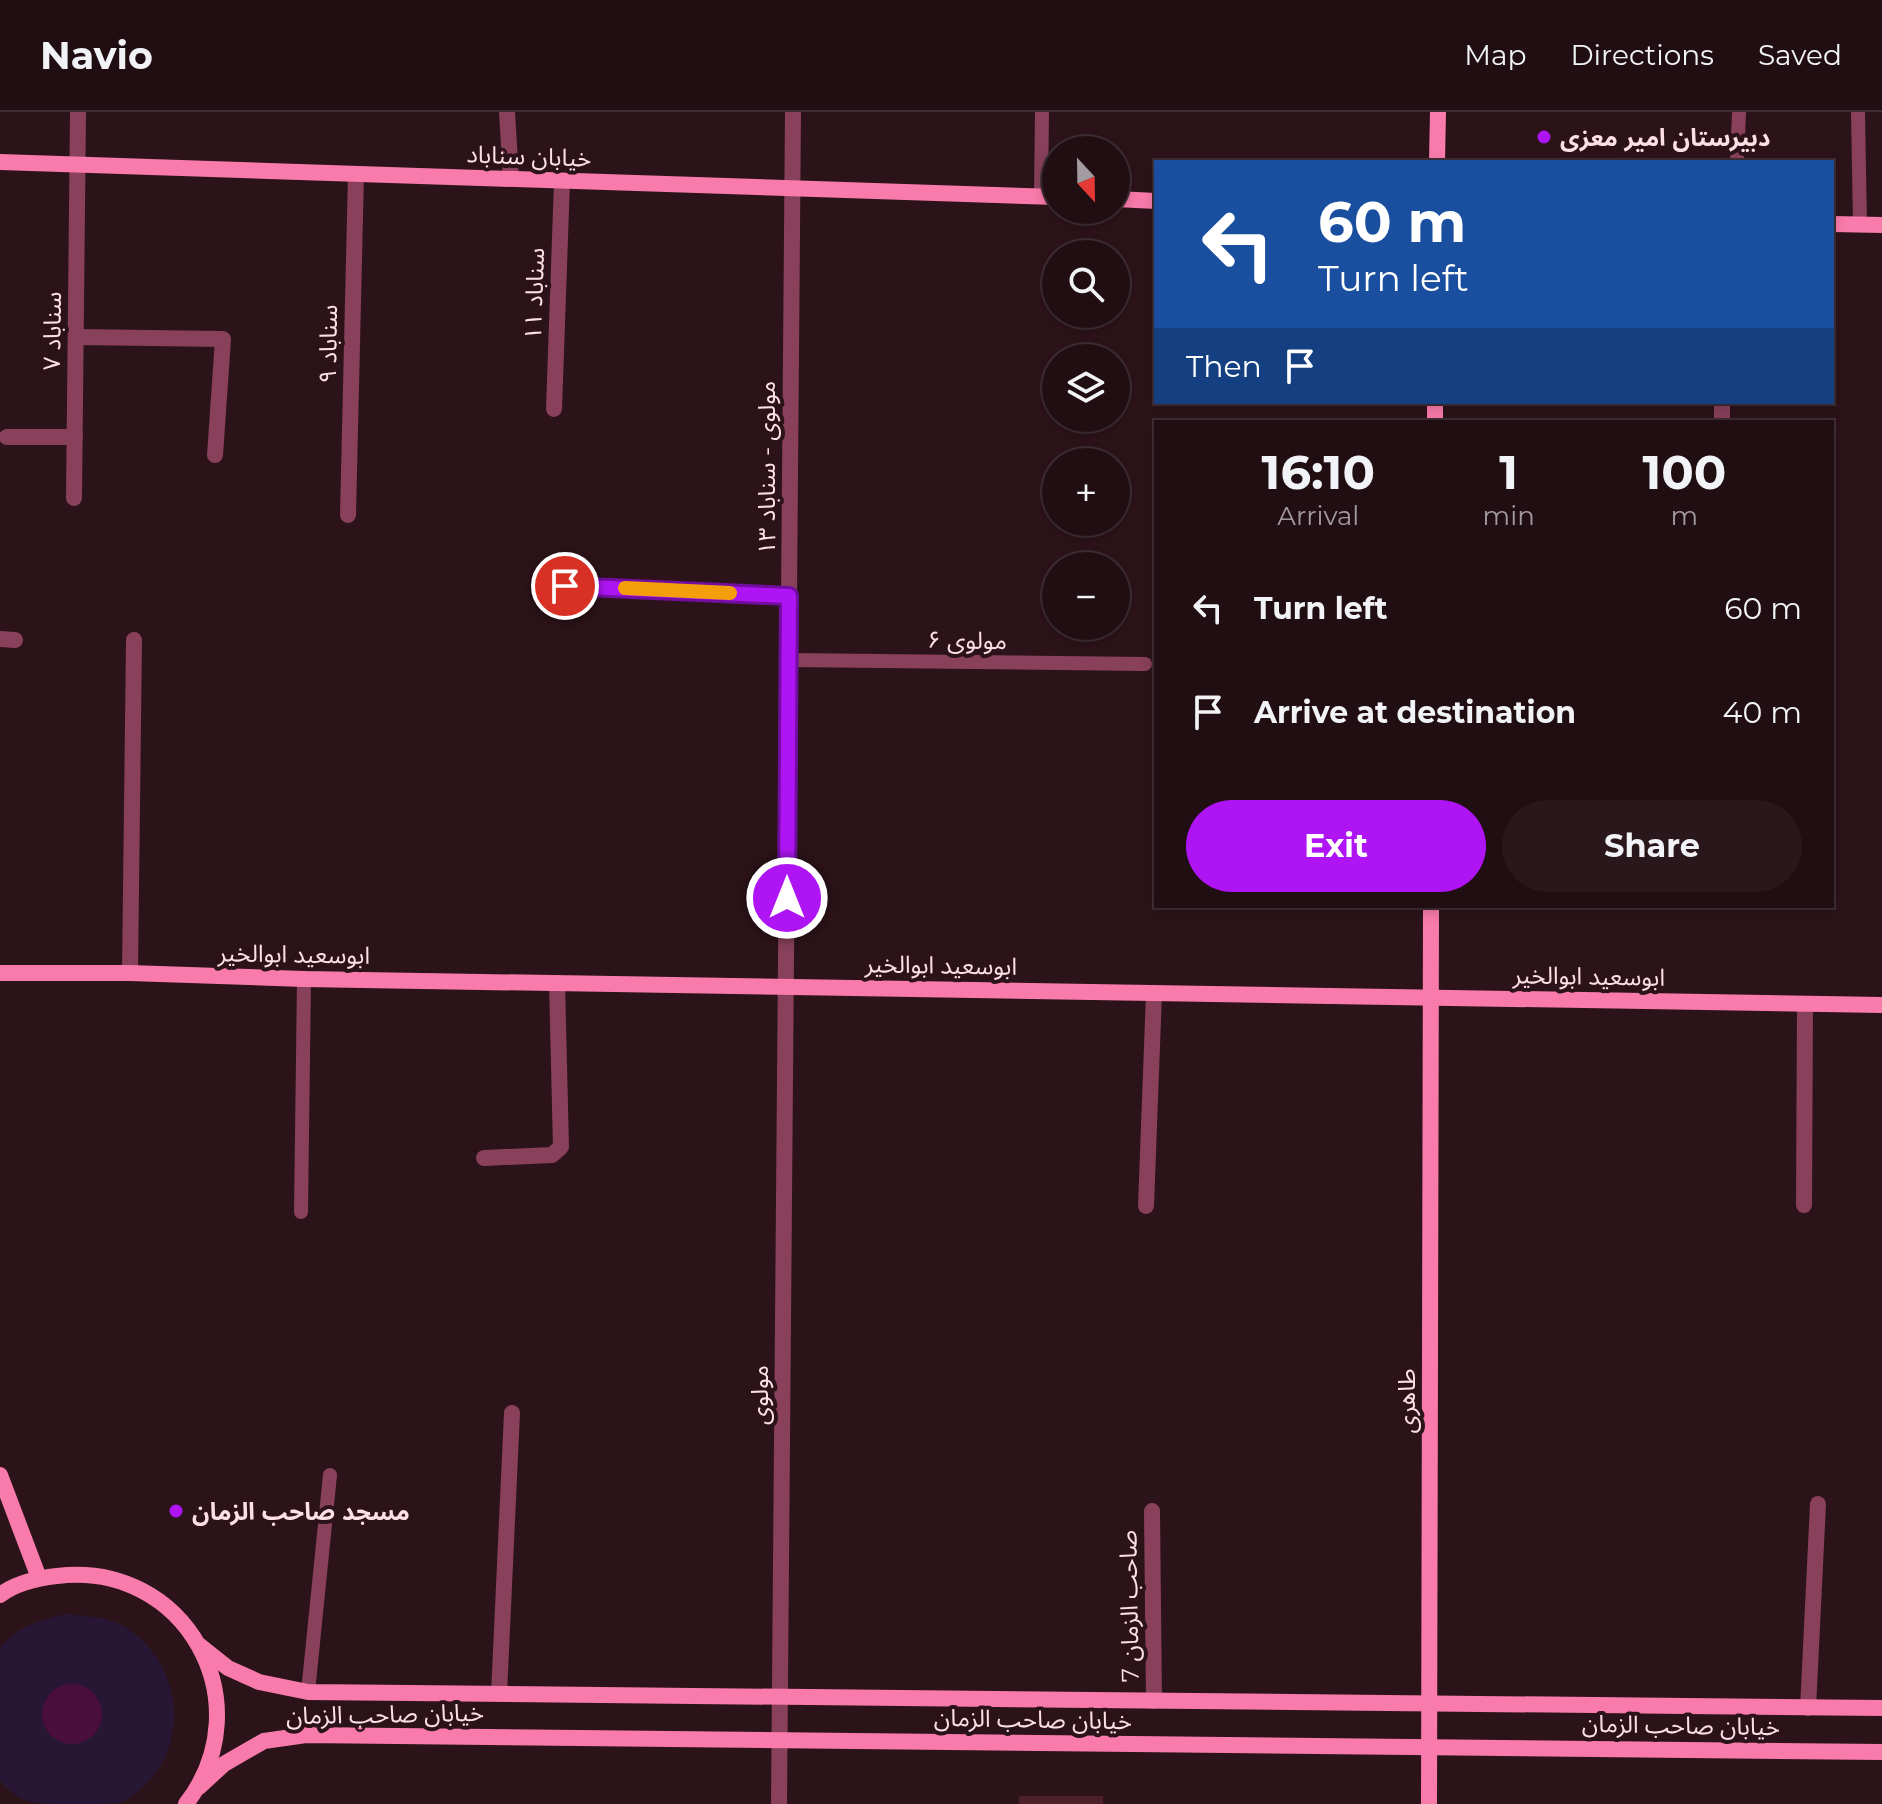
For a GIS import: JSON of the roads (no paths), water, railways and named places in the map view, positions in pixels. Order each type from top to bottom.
[{"type":"main road","points":[[1437,160],[1438,112]]},
{"type":"main road","name":"خیابان سناباد","points":[[0,162],[1042,197]]},
{"type":"main road","points":[[1130,200],[1154,201]]},
{"type":"main road","points":[[1834,224],[1882,225]]},
{"type":"main road","name":"طاهری","points":[[1429,1804],[1431,908]]},
{"type":"main road","name":"ابوسعید ابوالخیر","points":[[0,973],[1882,1005]]},
{"type":"main road","points":[[0,1475],[39,1578]]},
{"type":"main road","points":[[0,1595],[39,1578],[76,1573],[113,1578],[147,1593],[177,1615],[199,1645],[214,1679],[218,1716],[213,1753],[199,1787],[186,1804]]},
{"type":"main road","name":"خیابان صاحب الزمان","points":[[199,1645],[228,1668],[259,1682],[308,1692],[1882,1708]]},
{"type":"main road","name":"خیابان صاحب الزمان","points":[[199,1787],[224,1764],[264,1741],[306,1735],[1882,1752]]},
{"type":"street","name":"سناباد ۷","points":[[74,498],[78,112]]},
{"type":"street","points":[[507,112],[511,179]]},
{"type":"street","name":"مولوی - سناباد ۱۳","points":[[786,987],[793,112]]},
{"type":"street","name":"سناباد ۹","points":[[348,515],[356,174]]},
{"type":"street","name":"سناباد ۱۱","points":[[554,409],[562,181]]},
{"type":"street","points":[[76,337],[223,339],[215,455]]},
{"type":"street","points":[[7,437],[75,437]]},
{"type":"street","points":[[130,973],[134,640]]},
{"type":"street","points":[[484,1158],[552,1155],[561,1147],[557,983]]},
{"type":"street","name":"مولوی","points":[[779,1804],[786,987]]},
{"type":"street","points":[[1146,1206],[1154,993]]},
{"type":"street","points":[[1804,1205],[1805,1004]]},
{"type":"street","points":[[499,1694],[512,1413]]},
{"type":"street","points":[[1808,1708],[1818,1504]]},
{"type":"street","name":"صاحب الزمان 7","points":[[1152,1511],[1154,1701]]},
{"type":"lane","points":[[1042,112],[1044,136]]},
{"type":"lane","points":[[1737,160],[1739,112]]},
{"type":"lane","points":[[1858,112],[1860,225]]},
{"type":"lane","points":[[565,586],[789,596]]},
{"type":"lane","name":"مولوی ۶","points":[[789,660],[1145,664]]},
{"type":"lane","points":[[301,1212],[304,979]]},
{"type":"lane","points":[[308,1692],[330,1475]]},
{"type":"place","name":"دبیرستان امیر معزی","points":[[1544,137]]},
{"type":"place","name":"مسجد صاحب الزمان","points":[[176,1511]]}]
